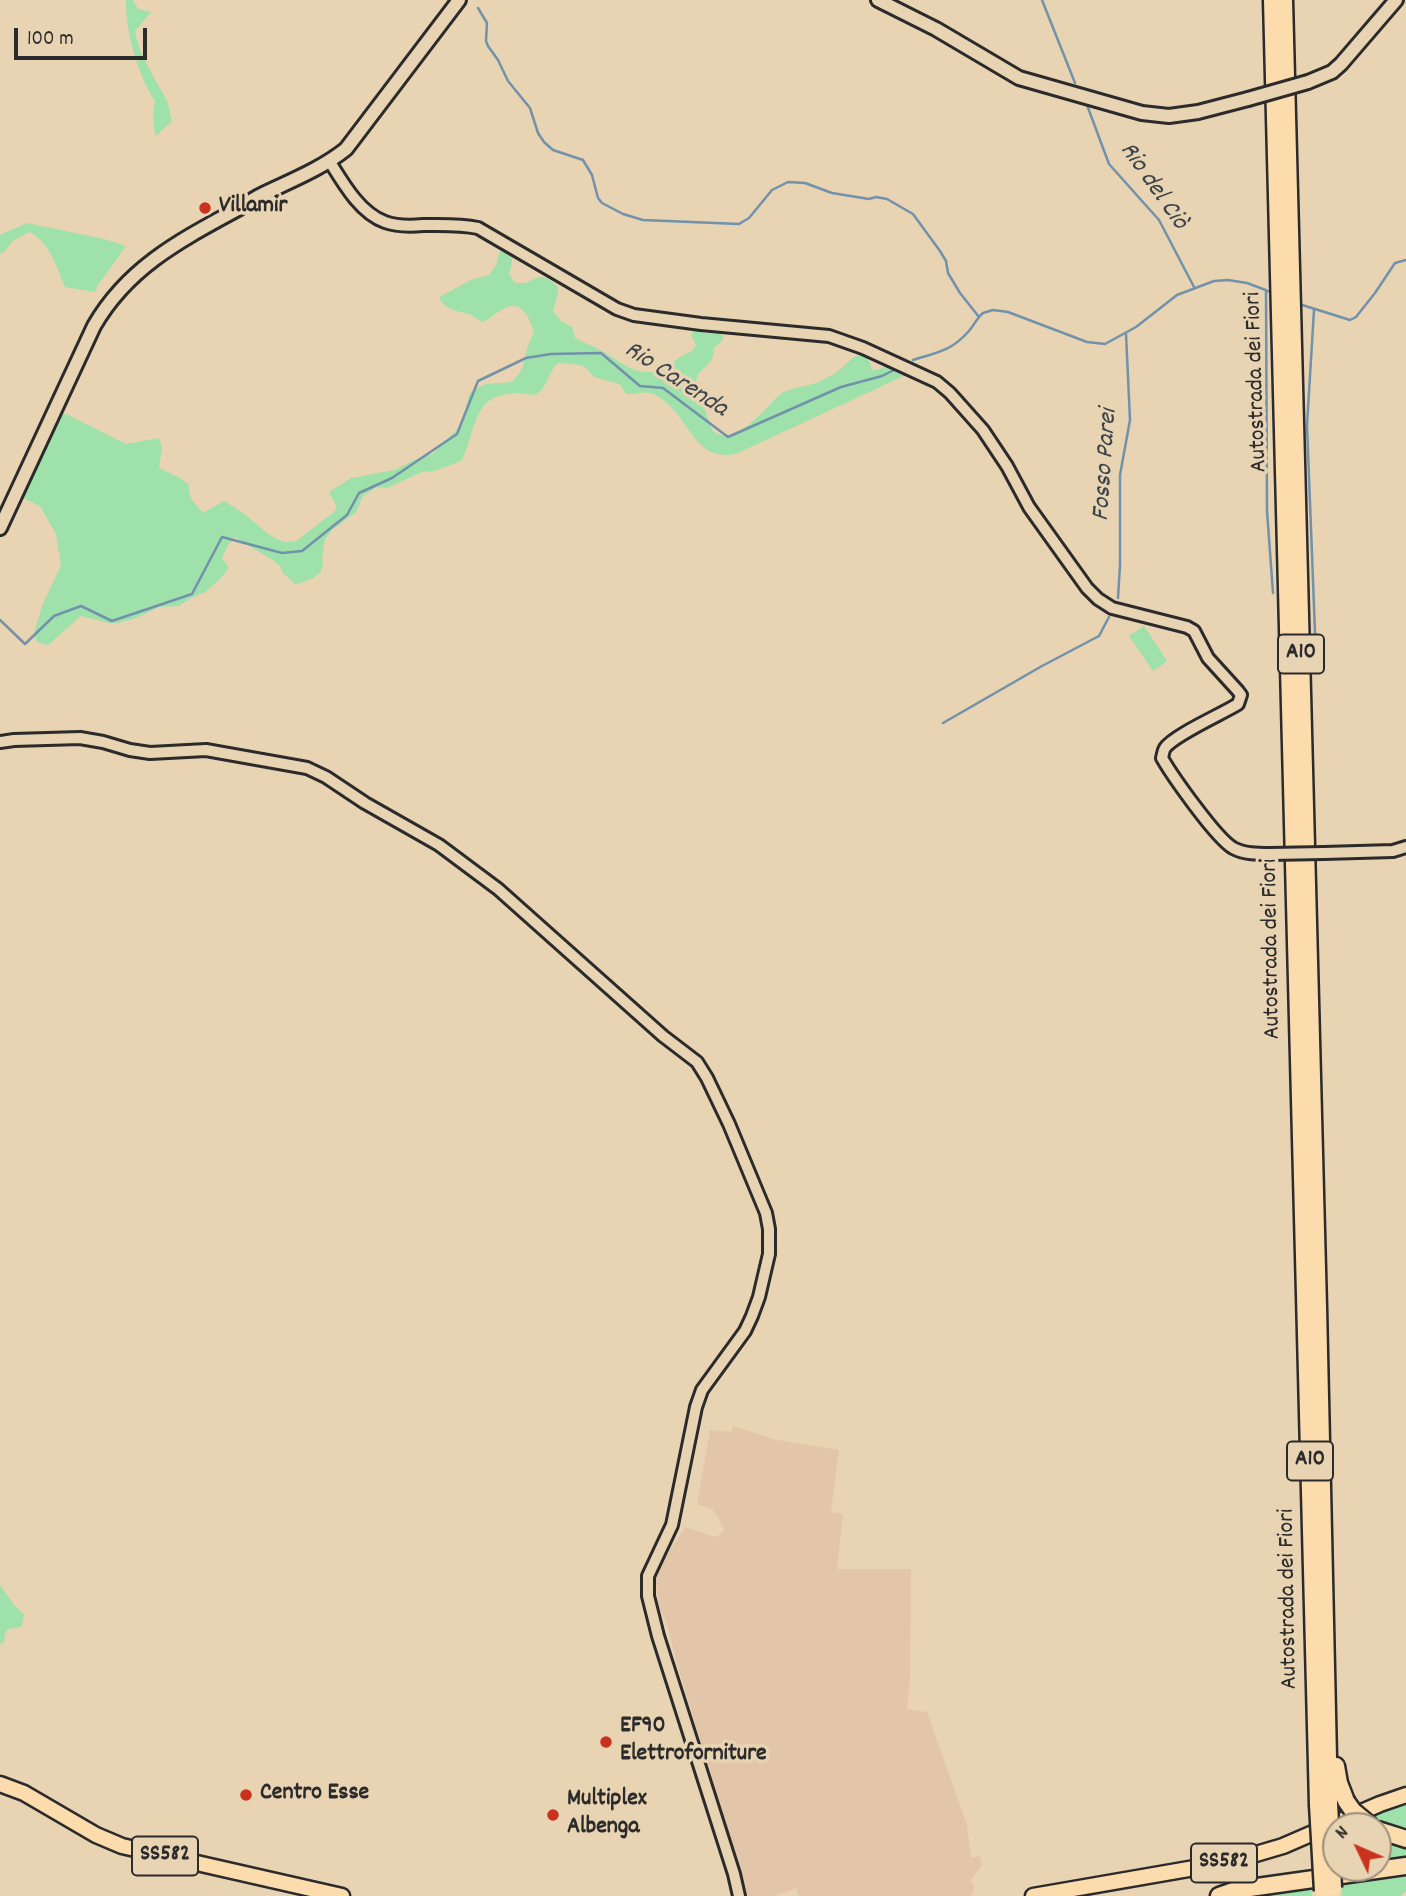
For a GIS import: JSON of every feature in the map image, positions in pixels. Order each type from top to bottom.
[{"type":"highway","name":"Autostrada dei Fiori","points":[[1272,0],[1324,1804],[1320,1843],[1324,1893]]},
{"type":"highway","name":"Autostrada dei Fiori","points":[[1284,0],[1327,1697],[1324,1893]]},
{"type":"highway","points":[[1327,1697],[1334,1736],[1336,1773],[1346,1801],[1354,1812]]},
{"type":"highway","points":[[1219,1896],[1236,1890],[1406,1866]]},
{"type":"main road","points":[[0,528],[94,326],[112,300],[152,259],[182,239],[257,197],[330,162],[346,149],[459,0]]},
{"type":"main road","points":[[878,0],[936,29],[1019,78],[1142,113],[1169,116],[1198,112],[1248,99],[1308,82],[1332,72],[1342,64],[1396,0]]},
{"type":"main road","name":"SS582","points":[[0,1784],[24,1793],[96,1835],[122,1846],[342,1896]]},
{"type":"main road","name":"SS582","points":[[1033,1896],[1230,1862],[1283,1846],[1406,1794]]},
{"type":"street","points":[[330,162],[362,205],[385,222],[420,225],[463,224],[478,228],[617,309],[634,315],[701,324],[829,336],[863,348],[937,382],[982,430],[1007,466],[1029,507],[1087,589],[1112,608],[1195,631],[1208,657],[1241,695],[1238,704],[1170,743],[1162,758],[1224,841],[1233,848],[1246,852],[1270,854],[1392,851],[1406,847]]},
{"type":"street","points":[[0,742],[80,737],[150,753],[206,750],[307,768],[326,777],[365,803],[439,845],[498,888],[663,1036],[697,1062],[707,1077],[766,1213],[769,1254],[759,1297],[745,1331],[702,1390],[696,1407],[676,1514],[648,1576],[648,1596],[658,1636],[734,1874],[738,1896]]},
{"type":"street","points":[[731,1896],[734,1874]]},
{"type":"shaded area","points":[[733,1426],[777,1440],[839,1450],[831,1512],[843,1514],[837,1569],[911,1569],[910,1681],[907,1709],[927,1712],[967,1825],[971,1858],[980,1856],[982,1865],[970,1881],[974,1884],[971,1896],[798,1896],[797,1888],[774,1896],[748,1896],[665,1618],[659,1606],[655,1578],[685,1527],[716,1537],[724,1531],[712,1509],[697,1504],[710,1430],[732,1432]]},
{"type":"green space","points":[[126,0],[133,0],[138,9],[151,12],[135,31],[143,57],[167,101],[172,121],[156,136],[153,119],[155,101],[143,79],[134,52]]},
{"type":"green space","points":[[27,223],[126,246],[95,292],[65,287],[48,250],[30,232],[14,240],[0,254],[0,235]]},
{"type":"green space","points":[[504,250],[509,252],[512,258],[509,274],[514,282],[521,283],[540,277],[550,280],[558,287],[553,311],[561,321],[572,327],[575,338],[630,368],[657,371],[695,348],[691,335],[694,330],[707,333],[719,331],[723,336],[722,341],[713,349],[712,359],[699,373],[696,383],[712,430],[718,434],[733,434],[755,420],[782,393],[823,380],[859,355],[867,357],[872,370],[889,364],[908,374],[738,453],[723,455],[700,444],[675,411],[653,394],[626,394],[620,384],[594,377],[581,365],[558,363],[540,392],[533,395],[501,395],[483,406],[461,461],[434,471],[422,472],[387,488],[377,487],[363,496],[356,512],[332,530],[325,539],[323,565],[320,573],[313,578],[295,584],[274,561],[235,537],[222,558],[229,568],[205,592],[179,606],[159,607],[118,623],[81,616],[48,645],[37,642],[34,633],[42,606],[61,565],[56,534],[40,506],[23,498],[62,414],[126,444],[159,438],[162,448],[159,468],[188,484],[191,499],[203,513],[224,501],[276,539],[296,541],[334,512],[337,507],[329,492],[351,478],[394,470],[433,454],[463,423],[469,394],[473,390],[486,384],[512,382],[520,373],[534,331],[527,315],[519,307],[504,308],[482,322],[469,314],[447,307],[439,297],[471,280],[489,275],[496,265],[499,253]]},
{"type":"green space","points":[[1144,626],[1167,661],[1153,671],[1129,636]]},
{"type":"green space","points":[[0,1585],[24,1614],[22,1626],[7,1630],[4,1642],[0,1644]]},
{"type":"green space","points":[[1406,1803],[1406,1834],[1392,1831],[1392,1812],[1383,1812]]},
{"type":"green space","points":[[1392,1840],[1406,1843],[1406,1861],[1392,1863]]},
{"type":"green space","points":[[1406,1873],[1406,1891],[1401,1896],[1342,1896],[1341,1882],[1392,1882],[1392,1875]]},
{"type":"green space","points":[[1311,1886],[1312,1896],[1235,1896]]},
{"type":"waterway","name":"Rio del Ciò","points":[[1042,0],[1075,83]]},
{"type":"waterway","points":[[478,8],[487,23],[488,46],[508,81],[530,108],[538,133],[553,150],[583,160],[592,175],[602,203],[623,214],[643,220],[739,224],[749,218],[772,190],[788,182],[805,183],[832,193],[887,199],[913,214],[946,261],[948,273],[960,293],[979,317]]},
{"type":"waterway","name":"Rio del Ciò","points":[[1087,105],[1109,164],[1159,220],[1194,287]]},
{"type":"waterway","points":[[1299,304],[1350,320],[1356,317],[1375,293],[1395,263],[1406,260]]},
{"type":"waterway","points":[[913,360],[950,347],[969,331],[983,313],[993,310],[1008,312],[1087,342],[1105,344],[1136,327],[1177,295],[1214,281],[1247,283],[1271,292]]},
{"type":"waterway","points":[[1266,290],[1267,511],[1273,593]]},
{"type":"waterway","points":[[1314,310],[1307,425],[1316,658]]},
{"type":"waterway","name":"Fosso Parei","points":[[1118,598],[1120,475],[1130,420],[1126,334]]},
{"type":"waterway","name":"Rio Carenda","points":[[0,620],[25,644],[54,616],[81,606],[112,621],[192,594],[222,537],[282,553],[302,551],[347,515],[359,493],[392,478],[457,434],[478,381],[526,358],[551,354],[601,353],[640,386],[663,388],[728,437],[841,387],[894,370]]},
{"type":"waterway","name":"Fosso Parei","points":[[943,723],[1099,636],[1109,617]]},
{"type":"place","name":"Villamir","points":[[205,208]]},
{"type":"place","name":"EF90 Elettroforniture","points":[[606,1742]]},
{"type":"place","name":"Centro Esse","points":[[246,1795]]},
{"type":"place","name":"Multiplex Albenga","points":[[553,1815]]}]
